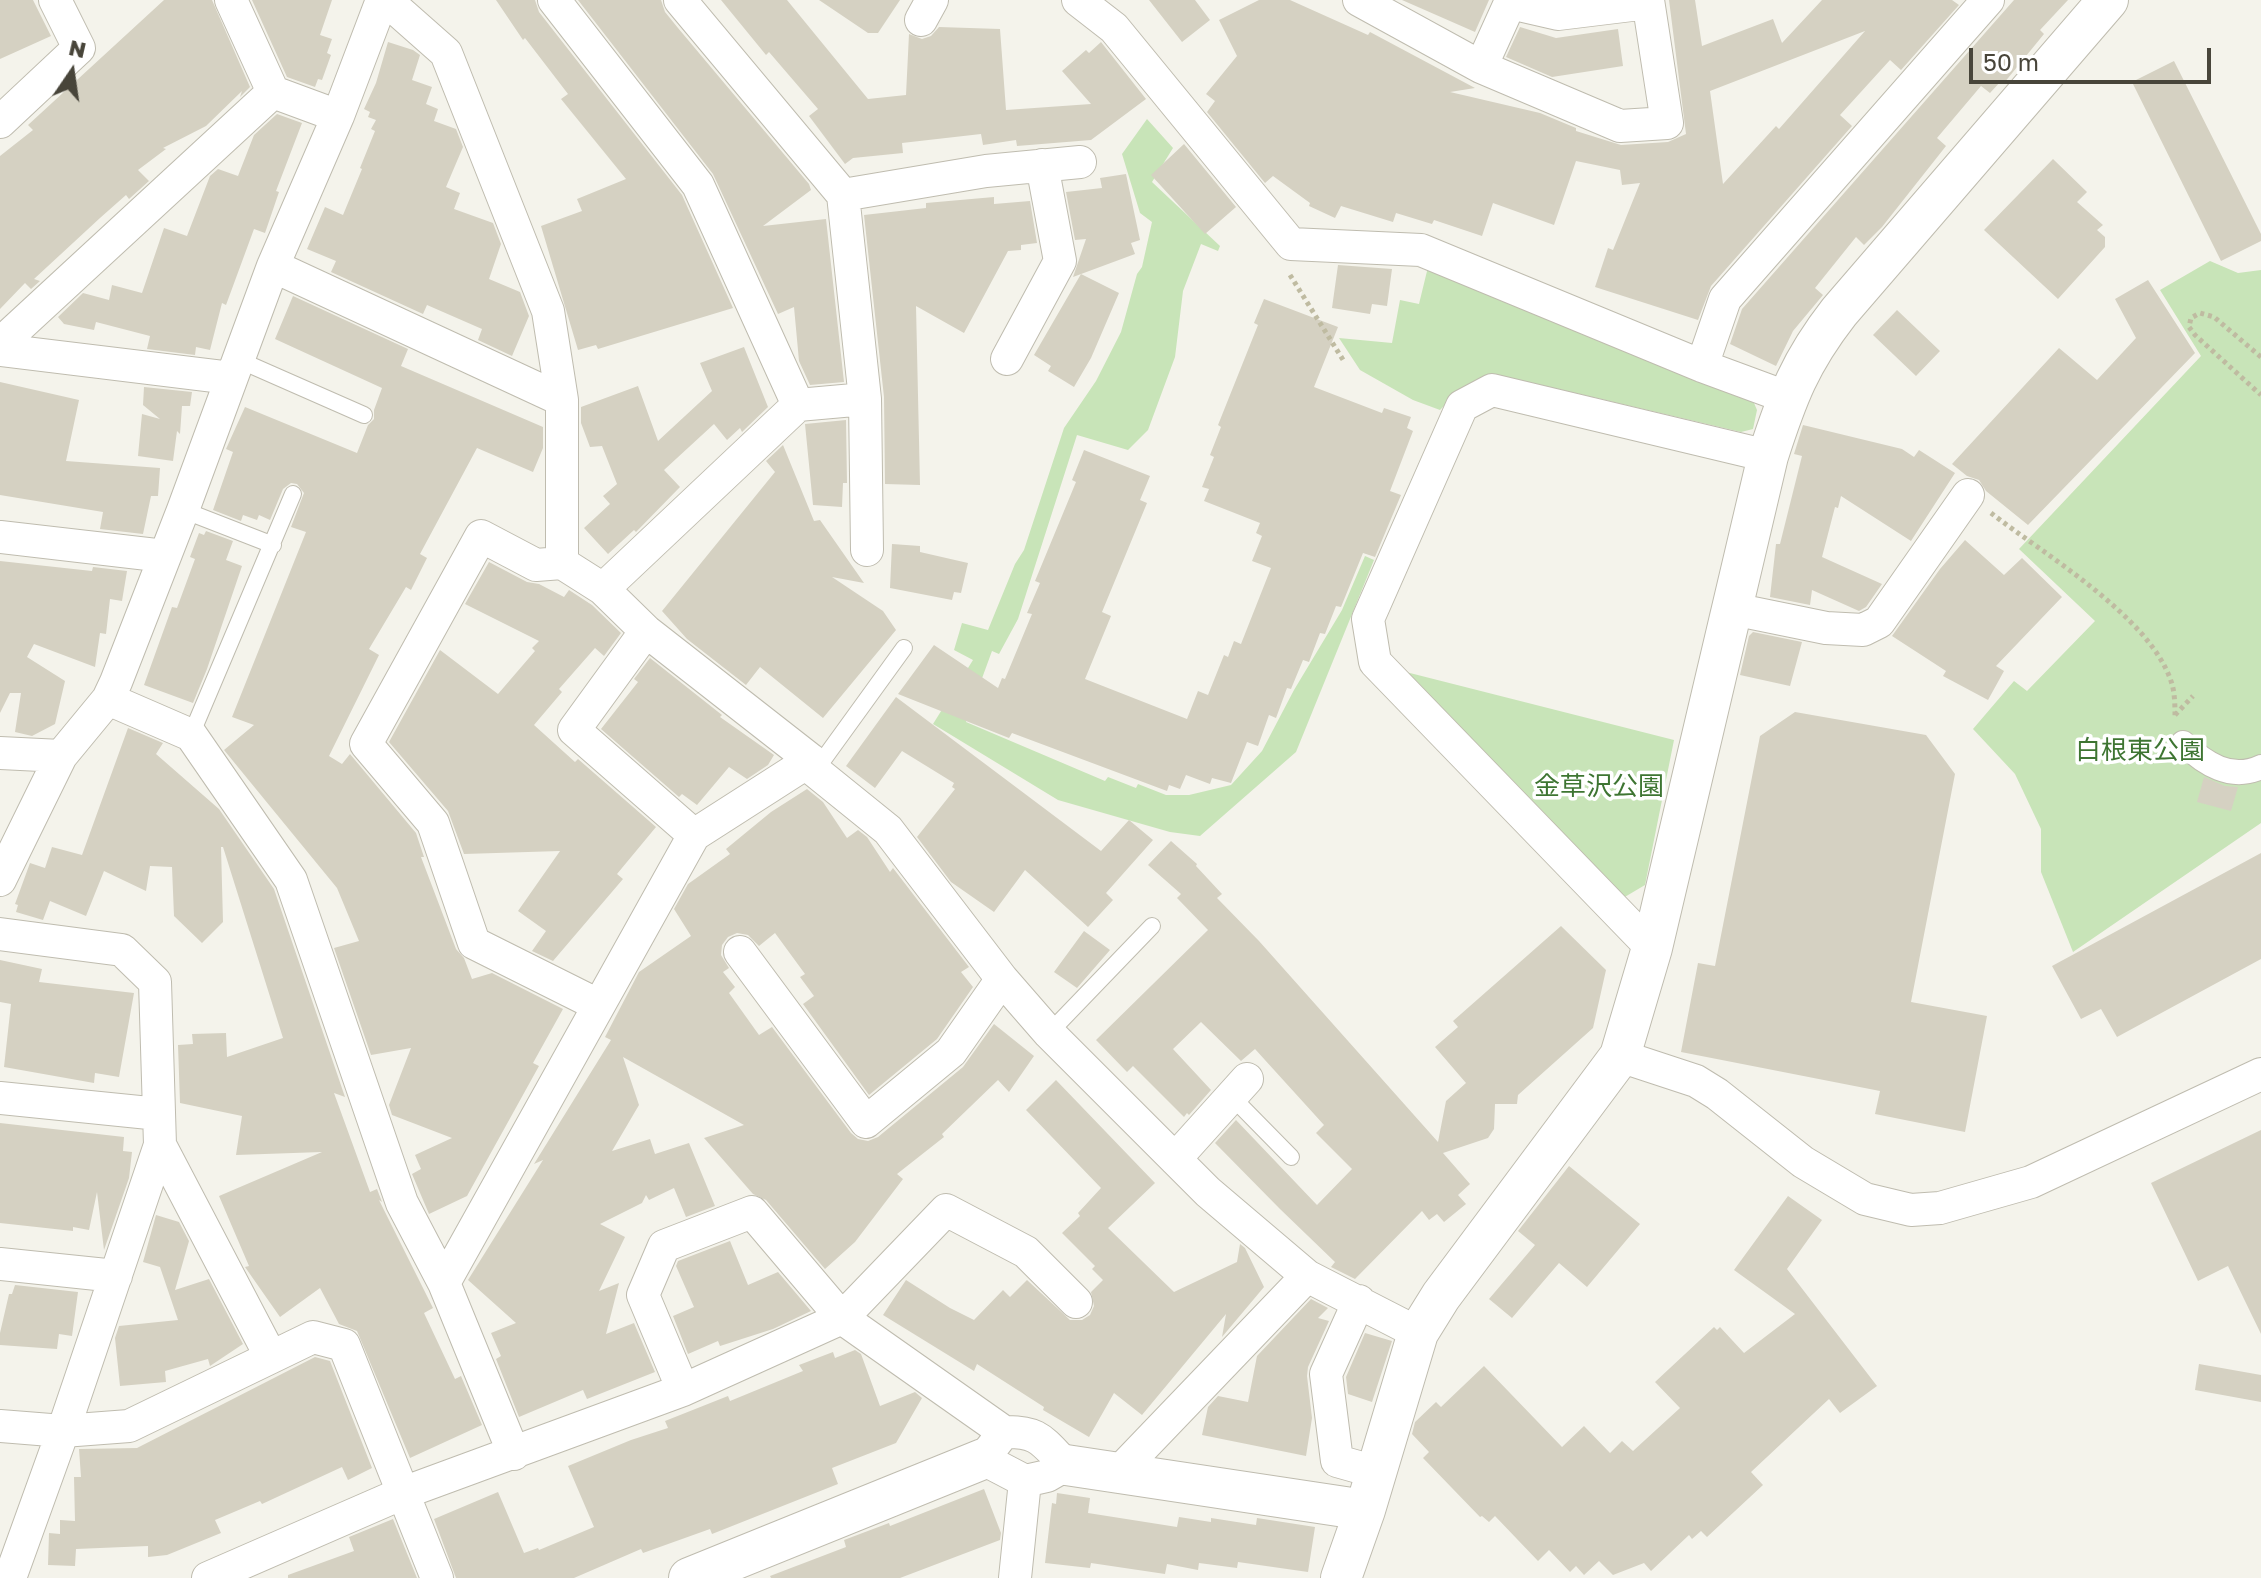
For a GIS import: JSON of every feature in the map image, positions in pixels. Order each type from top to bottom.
[{"type":"street","points":[[0,122],[79,48],[55,0]]},
{"type":"street","points":[[231,0],[273,92],[338,116]]},
{"type":"street","points":[[0,880],[61,756],[108,699],[183,510],[273,266],[384,0],[446,53],[548,311],[562,400],[562,563]]},
{"type":"street","points":[[554,0],[698,185],[798,405]]},
{"type":"street","points":[[680,0],[843,195],[865,399],[867,550]]},
{"type":"street","points":[[1078,0],[1114,28],[1291,244],[1421,250],[1702,366],[1786,397]]},
{"type":"street","points":[[1359,0],[1481,67],[1620,126],[1667,123],[1648,2],[1558,14],[1510,3],[1481,67]]},
{"type":"street","points":[[1702,366],[1725,299],[1988,0]]},
{"type":"street","points":[[1341,1578],[1365,1510],[1418,1333],[1441,1296],[1620,1056],[1652,948],[1768,456],[1786,397],[1813,346],[1839,312],[2102,2]]},
{"type":"street","points":[[0,344],[273,92]]},
{"type":"street","points":[[843,195],[986,171],[1080,162]]},
{"type":"street","points":[[1007,359],[1060,261],[1042,165]]},
{"type":"street","points":[[273,266],[562,400]]},
{"type":"street","points":[[0,350],[235,369]]},
{"type":"street","points":[[1652,948],[1375,662],[1368,619],[1462,406],[1492,390],[1768,456]]},
{"type":"street","points":[[603,589],[798,405],[865,399]]},
{"type":"street","points":[[1733,609],[1826,628],[1863,630],[1879,622],[1968,495]]},
{"type":"street","points":[[598,1005],[474,943],[433,823],[366,744],[481,536],[536,565],[562,563],[603,589],[646,631],[813,766],[888,830],[1002,979],[1049,1033],[1208,1192],[1307,1276],[1418,1333]]},
{"type":"street","points":[[0,537],[165,556]]},
{"type":"street","points":[[646,631],[574,730],[694,835]]},
{"type":"street","points":[[108,699],[191,735],[291,880],[402,1203],[444,1283],[514,1454]]},
{"type":"street","points":[[2183,743],[2201,761],[2230,772],[2248,773],[2261,767]]},
{"type":"street","points":[[0,753],[61,756]]},
{"type":"street","points":[[444,1283],[694,835],[813,766]]},
{"type":"street","points":[[0,934],[122,950],[155,982],[159,1130],[116,1276],[10,1578]]},
{"type":"street","points":[[740,952],[866,1122],[951,1052],[1002,979]]},
{"type":"street","points":[[1620,1056],[1696,1081],[1815,1170],[1865,1199],[1911,1210],[1940,1208],[2031,1182],[2261,1074]]},
{"type":"street","points":[[1175,1159],[1239,1087]]},
{"type":"street","points":[[0,1098],[159,1130]]},
{"type":"street","points":[[159,1130],[271,1357]]},
{"type":"street","points":[[208,1578],[403,1493],[683,1390],[842,1318],[946,1210],[1026,1252],[1076,1302]]},
{"type":"street","points":[[683,1390],[643,1295],[664,1246],[752,1212],[842,1318],[993,1446],[1025,1481],[1015,1578]]},
{"type":"street","points":[[0,1264],[116,1276]]},
{"type":"street","points":[[1119,1472],[1307,1276]]},
{"type":"street","points":[[1359,1301],[1326,1374],[1337,1461],[1376,1472]]},
{"type":"street","points":[[0,1426],[63,1431],[129,1426],[313,1337],[344,1345],[437,1578]]},
{"type":"street","points":[[689,1578],[1028,1432],[1042,1440],[1066,1465]]},
{"type":"street","points":[[1025,1481],[1047,1476],[1066,1465],[1365,1510]]},
{"type":"lane","points":[[235,369],[364,415]]},
{"type":"lane","points":[[191,735],[293,494]]},
{"type":"lane","points":[[183,510],[273,545]]},
{"type":"lane","points":[[813,766],[904,648]]},
{"type":"lane","points":[[1049,1033],[1152,926]]},
{"type":"lane","points":[[1239,1087],[1291,1157]]},
{"type":"path","points":[[1288,272],[1345,363]]},
{"type":"path","points":[[2261,357],[2214,317],[2200,313],[2191,318],[2189,327],[2195,335],[2261,395]]},
{"type":"path","points":[[1968,495],[2091,587],[2127,619],[2158,654],[2171,682],[2175,726],[2183,743]]},
{"type":"path","points":[[2175,715],[2193,696]]},
{"type":"green space","points":[[1147,119],[1173,148],[1152,182],[1220,246],[1218,251],[1201,244],[1183,291],[1175,357],[1148,430],[1128,450],[1077,435],[1018,619],[999,654],[992,651],[966,722],[1105,781],[1108,777],[1166,795],[1189,795],[1231,785],[1262,751],[1342,610],[1365,556],[1374,560],[1296,752],[1200,836],[1170,832],[1058,800],[933,724],[973,660],[954,650],[962,623],[988,630],[1015,564],[1024,550],[1064,428],[1096,381],[1121,332],[1137,274],[1142,267],[1152,222],[1140,213],[1122,154]]},
{"type":"green space","name":"白根東公園","points":[[2210,261],[2238,273],[2261,270],[2261,823],[2073,952],[2041,872],[2041,829],[2015,774],[1973,729],[2014,681],[2027,691],[2095,621],[2019,549],[2201,356],[2160,290]]},
{"type":"green space","points":[[1428,267],[1751,396],[1757,410],[1753,429],[1741,432],[1507,377],[1470,388],[1440,410],[1413,400],[1360,370],[1339,338],[1392,343],[1400,300],[1419,304]]},
{"type":"green space","name":"金草沢公園","points":[[1402,671],[1674,740],[1645,885],[1618,901]]},
{"type":"building","points":[[0,0],[33,0],[51,36],[0,59]]},
{"type":"building","points":[[164,0],[212,0],[250,87],[206,126],[163,148],[166,149],[138,170],[149,181],[129,199],[126,195],[100,218],[34,279],[40,281],[31,289],[25,283],[0,309],[0,156],[33,130],[28,125]]},
{"type":"building","points":[[252,0],[332,0],[320,35],[332,39],[327,53],[331,55],[322,80],[318,79],[315,87],[287,77]]},
{"type":"building","points":[[496,0],[535,0],[539,12],[682,195],[733,308],[598,349],[596,345],[578,350],[541,226],[582,211],[577,199],[626,179],[561,99],[568,94],[525,38],[523,40]]},
{"type":"building","points":[[578,0],[661,0],[665,12],[809,184],[811,190],[763,226],[826,219],[844,382],[810,385],[799,361],[794,307],[778,314],[713,174]]},
{"type":"building","points":[[721,0],[787,0],[868,99],[906,95],[909,34],[922,39],[931,36],[939,27],[1000,29],[1006,110],[1091,104],[1062,71],[1086,50],[1089,53],[1101,42],[1146,99],[1091,140],[1017,146],[1016,140],[983,145],[981,134],[902,143],[903,153],[853,158],[845,164],[809,116],[818,109],[769,52],[766,55]]},
{"type":"building","points":[[819,0],[900,0],[878,33],[868,33]]},
{"type":"building","points":[[1149,0],[1195,0],[1210,20],[1182,42]]},
{"type":"building","points":[[1259,0],[1290,0],[1368,35],[1370,32],[1475,88],[1450,92],[1540,113],[1576,128],[1576,131],[1621,145],[1668,142],[1686,134],[1669,0],[1695,0],[1702,46],[1773,19],[1782,43],[1822,0],[1952,0],[1959,5],[1901,70],[1890,60],[1840,115],[1852,126],[1711,286],[1698,320],[1595,287],[1608,248],[1613,250],[1640,183],[1622,185],[1620,170],[1576,161],[1554,225],[1493,203],[1482,236],[1434,220],[1432,224],[1396,213],[1393,222],[1341,206],[1335,218],[1309,206],[1310,203],[1273,176],[1265,183],[1207,112],[1215,101],[1206,94],[1237,56],[1219,20]],"holes":[[[1865,31],[1779,129],[1776,126],[1723,184],[1710,91]]]},
{"type":"building","points":[[1402,0],[1489,0],[1475,32]]},
{"type":"building","points":[[2014,0],[2068,0],[2040,30],[2044,34],[2004,83],[2001,81],[1990,93],[1981,86],[1937,138],[1946,146],[1882,227],[1864,245],[1856,237],[1815,288],[1823,295],[1793,331],[1776,366],[1730,344],[1742,309]]},
{"type":"building","points":[[1520,27],[1556,38],[1618,29],[1623,66],[1552,77],[1506,57]]},
{"type":"building","points":[[388,42],[420,55],[412,80],[432,87],[426,104],[438,109],[434,121],[456,129],[463,147],[446,187],[460,193],[454,209],[493,223],[501,244],[489,279],[520,292],[529,316],[512,356],[478,340],[482,329],[427,305],[423,314],[331,272],[336,261],[307,249],[325,207],[343,215],[362,169],[376,120],[368,117],[370,112],[364,109],[376,83]]},
{"type":"building","points":[[2174,61],[2261,234],[2261,241],[2221,261],[2132,82]]},
{"type":"building","points":[[277,114],[302,123],[276,191],[279,192],[265,233],[254,229],[226,305],[222,303],[210,350],[196,347],[195,355],[147,349],[150,336],[96,322],[94,330],[64,324],[58,317],[83,293],[109,300],[112,285],[142,293],[164,228],[187,236],[210,176],[218,169],[238,176],[254,135]]},
{"type":"building","points":[[1184,144],[1236,207],[1205,234],[1151,175]]},
{"type":"building","points":[[2053,159],[2087,192],[2077,202],[2103,225],[2097,230],[2105,237],[2105,247],[2058,299],[1984,230]]},
{"type":"building","points":[[1126,174],[1140,240],[1131,243],[1135,254],[1073,277],[1086,239],[1075,240],[1066,192],[1102,188],[1100,178]]},
{"type":"building","points":[[994,197],[994,204],[1030,201],[1037,243],[1021,245],[1021,250],[1008,251],[964,333],[916,306],[920,485],[885,484],[884,397],[864,215],[926,208],[926,203]]},
{"type":"building","points":[[1338,265],[1392,269],[1387,306],[1372,304],[1370,314],[1332,308]]},
{"type":"building","points":[[1081,274],[1119,293],[1091,358],[1074,387],[1048,371],[1051,366],[1034,355]]},
{"type":"building","points":[[2148,280],[2195,353],[2028,525],[1986,491],[1979,480],[1967,476],[1952,464],[2059,348],[2097,380],[2136,338],[2115,299]]},
{"type":"building","points":[[293,296],[408,349],[401,366],[543,427],[543,448],[533,472],[477,448],[420,554],[427,558],[411,590],[406,587],[369,649],[379,655],[329,756],[342,764],[350,754],[416,833],[424,857],[421,857],[456,949],[464,958],[472,979],[492,973],[563,1009],[533,1063],[539,1066],[467,1196],[429,1214],[412,1174],[421,1169],[415,1155],[452,1138],[392,1115],[389,1105],[411,1048],[371,1055],[334,948],[359,941],[337,888],[224,750],[254,725],[232,717],[306,532],[291,527],[304,493],[297,484],[291,483],[283,489],[270,520],[259,515],[257,520],[243,515],[241,521],[213,510],[233,452],[226,449],[245,407],[357,453],[368,425],[374,419],[382,388],[275,339]]},
{"type":"building","points":[[1264,299],[1338,327],[1314,387],[1382,413],[1384,408],[1411,417],[1407,428],[1413,431],[1390,491],[1401,495],[1375,557],[1363,553],[1341,607],[1336,606],[1325,634],[1320,633],[1309,662],[1303,660],[1291,689],[1287,688],[1276,718],[1269,715],[1258,746],[1247,742],[1231,783],[1212,778],[1210,784],[1186,775],[1180,789],[1169,785],[1167,791],[1012,733],[1009,738],[898,694],[934,645],[998,688],[1002,678],[1005,679],[1032,614],[1027,613],[1040,583],[1035,581],[1076,482],[1072,480],[1084,450],[1150,476],[1140,500],[1147,503],[1102,612],[1111,616],[1085,679],[1187,719],[1198,691],[1208,695],[1224,655],[1228,657],[1234,641],[1241,644],[1271,568],[1252,561],[1262,536],[1256,533],[1260,523],[1204,501],[1209,489],[1202,487],[1214,457],[1210,455],[1221,427],[1218,425],[1258,325],[1254,323]]},
{"type":"building","points":[[1897,310],[1940,351],[1916,376],[1873,335]]},
{"type":"building","points":[[744,347],[768,407],[742,432],[740,428],[727,440],[714,424],[664,470],[680,487],[636,532],[634,530],[608,554],[584,528],[610,504],[603,496],[617,484],[602,446],[590,447],[581,423],[581,407],[638,386],[658,441],[712,391],[700,363]]},
{"type":"building","points":[[0,382],[79,400],[66,461],[160,468],[158,496],[151,496],[143,534],[100,529],[103,512],[0,495]]},
{"type":"building","points":[[144,387],[192,392],[190,406],[182,406],[180,434],[177,431],[173,461],[138,456],[142,414],[160,419],[143,405]]},
{"type":"building","points":[[846,420],[847,483],[843,483],[842,507],[813,505],[805,424]]},
{"type":"building","points":[[1803,425],[1902,449],[1914,457],[1919,450],[1955,473],[1911,541],[1841,496],[1838,508],[1835,507],[1822,557],[1882,584],[1866,607],[1859,611],[1812,590],[1810,605],[1770,597],[1776,544],[1780,544],[1802,456],[1794,454]]},
{"type":"building","points":[[783,445],[814,521],[820,520],[864,583],[832,577],[883,611],[896,630],[823,718],[760,667],[746,685],[687,639],[662,611],[775,472],[766,461]]},
{"type":"building","points":[[206,531],[233,541],[226,560],[242,566],[193,703],[144,685],[172,607],[177,608],[195,559],[190,557],[199,533],[204,535]]},
{"type":"building","points":[[1965,540],[2004,575],[2022,558],[2062,597],[1996,666],[2004,671],[1988,700],[1943,676],[1946,671],[1892,636]]},
{"type":"building","points":[[892,544],[920,546],[920,552],[968,563],[961,593],[954,592],[952,600],[890,588]]},
{"type":"building","points":[[0,561],[92,571],[93,567],[127,571],[122,601],[110,599],[106,634],[100,633],[95,667],[34,644],[27,657],[65,681],[55,724],[32,736],[15,732],[21,693],[10,693],[0,713]]},
{"type":"building","points":[[489,562],[564,597],[569,590],[592,605],[621,633],[604,656],[595,648],[559,689],[562,692],[534,725],[656,827],[617,874],[623,879],[553,961],[532,951],[546,931],[518,911],[560,851],[464,854],[448,811],[389,742],[440,650],[498,694],[535,651],[532,648],[539,641],[465,604]]},
{"type":"building","points":[[1753,632],[1802,642],[1790,686],[1740,675],[1749,636]]},
{"type":"building","points":[[650,658],[722,715],[720,717],[774,755],[768,765],[747,779],[729,767],[697,805],[682,794],[679,797],[601,729],[638,682],[634,679]]},
{"type":"building","points":[[896,697],[1101,851],[1129,820],[1153,840],[1106,893],[1113,900],[1088,927],[1025,870],[994,912],[951,882],[917,837],[955,789],[952,787],[954,783],[902,751],[875,788],[846,766]]},
{"type":"building","points":[[1795,712],[1926,735],[1955,774],[1911,1002],[1987,1016],[1965,1132],[1875,1114],[1880,1091],[1681,1052],[1698,963],[1715,966],[1760,736]]},
{"type":"building","points":[[128,728],[163,743],[156,754],[219,809],[274,889],[345,1097],[334,1093],[370,1192],[377,1189],[382,1202],[379,1200],[433,1308],[424,1313],[455,1379],[461,1376],[482,1425],[410,1458],[357,1331],[339,1324],[320,1288],[280,1317],[245,1267],[249,1266],[219,1196],[322,1152],[236,1155],[242,1116],[180,1103],[178,1045],[193,1044],[192,1034],[226,1033],[227,1057],[283,1038],[223,847],[223,922],[202,943],[174,916],[172,867],[150,866],[146,891],[104,871],[86,916],[50,901],[43,920],[16,912],[18,905],[15,904],[30,863],[45,868],[52,847],[82,855]]},
{"type":"building","points":[[2204,777],[2225,786],[2238,787],[2231,811],[2197,802]]},
{"type":"building","points":[[807,789],[823,802],[847,838],[858,830],[867,837],[890,872],[893,868],[969,967],[961,972],[973,987],[937,1039],[869,1095],[803,1004],[814,996],[800,977],[805,974],[775,933],[759,946],[748,935],[737,933],[728,937],[722,945],[721,955],[729,968],[723,972],[735,987],[729,993],[759,1035],[772,1027],[851,1133],[858,1139],[868,1141],[878,1137],[963,1067],[994,1024],[1034,1056],[1009,1092],[998,1080],[942,1134],[944,1137],[897,1174],[903,1179],[855,1242],[825,1269],[766,1200],[753,1194],[704,1138],[744,1125],[623,1057],[639,1105],[612,1151],[650,1139],[655,1154],[689,1143],[715,1206],[686,1217],[674,1188],[649,1200],[646,1195],[642,1203],[600,1224],[625,1237],[599,1291],[619,1283],[606,1334],[634,1323],[655,1372],[587,1399],[583,1390],[519,1417],[496,1359],[501,1356],[491,1333],[516,1323],[468,1280],[543,1160],[534,1164],[611,1040],[605,1037],[639,972],[691,936],[674,909],[688,884],[730,854],[726,849],[771,812]]},
{"type":"building","points":[[1171,841],[1197,864],[1222,894],[1217,898],[1438,1142],[1446,1101],[1466,1083],[1435,1047],[1458,1027],[1453,1021],[1561,926],[1606,970],[1593,1028],[1518,1095],[1517,1104],[1495,1104],[1494,1129],[1488,1138],[1443,1153],[1470,1184],[1458,1195],[1466,1204],[1444,1222],[1437,1214],[1429,1220],[1422,1211],[1355,1279],[1331,1267],[1335,1262],[1215,1143],[1236,1120],[1317,1205],[1352,1169],[1316,1133],[1324,1125],[1255,1049],[1241,1061],[1201,1022],[1173,1049],[1211,1090],[1184,1117],[1133,1066],[1127,1072],[1096,1040],[1208,930],[1177,898],[1181,894],[1148,865]]},
{"type":"building","points":[[2261,853],[2261,959],[2117,1037],[2101,1009],[2081,1019],[2052,966]]},
{"type":"building","points":[[1084,931],[1110,950],[1077,988],[1054,972]]},
{"type":"building","points":[[0,960],[42,969],[39,982],[134,993],[119,1077],[95,1073],[94,1083],[4,1067],[11,1004],[0,1002]]},
{"type":"building","points":[[1056,1080],[1155,1183],[1108,1228],[1174,1292],[1237,1262],[1240,1244],[1245,1248],[1264,1287],[1222,1337],[1226,1314],[1142,1415],[1114,1393],[1089,1437],[1043,1410],[1044,1407],[977,1364],[974,1371],[883,1315],[906,1280],[974,1320],[1003,1290],[1010,1297],[1027,1280],[1070,1320],[1082,1320],[1090,1315],[1094,1306],[1091,1292],[1103,1280],[1092,1269],[1095,1266],[1062,1233],[1080,1216],[1078,1213],[1101,1188],[1026,1110]]},
{"type":"building","points":[[0,1123],[124,1137],[123,1151],[132,1152],[129,1178],[104,1250],[97,1192],[89,1230],[0,1223]]},
{"type":"building","points":[[2261,1130],[2261,1334],[2228,1266],[2198,1281],[2151,1183]]},
{"type":"building","points":[[1569,1166],[1640,1224],[1587,1287],[1559,1263],[1512,1318],[1489,1299],[1535,1245],[1518,1231]]},
{"type":"building","points":[[1788,1196],[1822,1220],[1787,1269],[1877,1386],[1840,1413],[1829,1399],[1751,1472],[1763,1485],[1707,1537],[1701,1531],[1692,1539],[1689,1535],[1651,1571],[1644,1563],[1613,1575],[1599,1561],[1584,1575],[1576,1566],[1570,1572],[1549,1550],[1538,1561],[1495,1516],[1489,1522],[1480,1517],[1423,1458],[1429,1452],[1412,1434],[1415,1422],[1436,1402],[1441,1407],[1484,1366],[1562,1447],[1584,1426],[1610,1453],[1622,1441],[1633,1451],[1680,1408],[1655,1382],[1714,1327],[1717,1330],[1720,1327],[1744,1353],[1795,1314],[1734,1270]]},
{"type":"building","points":[[156,1215],[179,1222],[189,1241],[175,1290],[209,1279],[243,1344],[210,1366],[208,1359],[165,1371],[166,1382],[120,1386],[115,1338],[119,1326],[178,1320],[160,1267],[143,1262]]},
{"type":"building","points":[[730,1241],[748,1285],[778,1272],[811,1311],[773,1329],[720,1346],[718,1341],[688,1354],[673,1316],[694,1307],[676,1266],[678,1261]]},
{"type":"building","points":[[15,1285],[78,1292],[72,1336],[59,1334],[57,1349],[0,1345],[9,1294],[12,1294]]},
{"type":"building","points":[[1311,1299],[1328,1308],[1318,1318],[1329,1321],[1308,1367],[1312,1418],[1306,1456],[1202,1435],[1208,1407],[1218,1396],[1248,1402],[1257,1356]]},
{"type":"building","points":[[1365,1333],[1392,1341],[1372,1402],[1348,1394],[1346,1377]]},
{"type":"building","points":[[855,1350],[861,1354],[880,1406],[915,1392],[922,1398],[896,1443],[832,1468],[838,1484],[712,1534],[710,1529],[643,1553],[641,1549],[574,1578],[456,1578],[434,1519],[498,1492],[524,1553],[539,1550],[594,1527],[568,1466],[668,1428],[665,1421],[728,1396],[730,1401],[803,1371],[799,1365],[833,1352],[835,1358]]},
{"type":"building","points":[[315,1357],[330,1361],[372,1468],[348,1480],[342,1467],[262,1504],[260,1501],[215,1520],[221,1533],[167,1555],[148,1557],[148,1546],[76,1549],[75,1566],[48,1565],[49,1533],[60,1534],[60,1520],[75,1521],[74,1477],[81,1477],[79,1449],[137,1448]]},
{"type":"building","points":[[2199,1364],[2261,1375],[2261,1402],[2195,1390]]},
{"type":"building","points":[[984,1489],[1001,1533],[1000,1540],[900,1578],[770,1576],[846,1547],[844,1540],[889,1523],[890,1526]]},
{"type":"building","points":[[1057,1493],[1090,1498],[1088,1513],[1177,1527],[1179,1517],[1256,1525],[1257,1518],[1315,1527],[1308,1572],[1238,1562],[1237,1568],[1199,1563],[1198,1570],[1167,1564],[1165,1574],[1091,1563],[1090,1568],[1045,1563],[1052,1503],[1056,1504]]},
{"type":"building","points":[[393,1519],[417,1578],[288,1578],[288,1575],[354,1551],[349,1537]]}]
